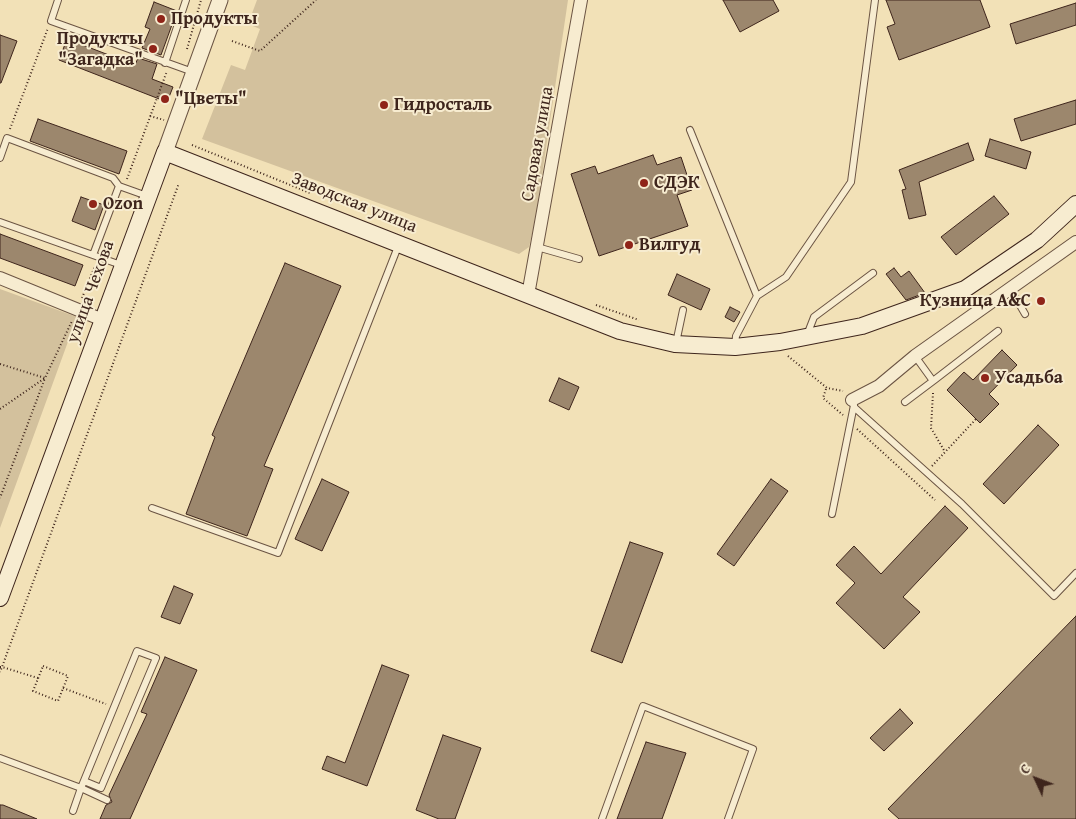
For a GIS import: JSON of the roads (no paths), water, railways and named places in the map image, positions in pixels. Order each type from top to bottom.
[{"type":"main road","name":"улица Чехова","points":[[0,598],[3,579],[103,320],[147,196],[165,152]]},
{"type":"main road","name":"Заводская улица","points":[[165,152],[620,331],[675,344],[735,347],[862,326],[965,288],[1037,240],[1076,204]]},
{"type":"street","name":"улица Чехова","points":[[165,152],[220,0]]},
{"type":"street","name":"Садовая улица","points":[[528,294],[536,241],[581,0]]},
{"type":"street","points":[[856,401],[879,386],[915,356],[1076,242]]},
{"type":"street","points":[[0,278],[103,320]]},
{"type":"lane","points":[[58,0],[51,21],[194,73]]},
{"type":"lane","points":[[165,63],[186,0]]},
{"type":"lane","points":[[735,347],[736,336],[757,296],[786,277],[851,182],[875,0]]},
{"type":"lane","points":[[690,130],[757,296]]},
{"type":"lane","points":[[0,158],[7,138],[113,178],[119,186],[147,196]]},
{"type":"lane","points":[[93,255],[119,186]]},
{"type":"lane","points":[[0,222],[122,266]]},
{"type":"lane","points":[[536,241],[579,259]]},
{"type":"lane","points":[[152,508],[278,553],[399,243]]},
{"type":"lane","points":[[807,336],[814,317],[872,273]]},
{"type":"lane","points":[[1010,288],[1025,314]]},
{"type":"lane","points":[[675,344],[683,310]]},
{"type":"lane","points":[[906,402],[998,331]]},
{"type":"lane","points":[[915,356],[933,381]]},
{"type":"lane","points":[[832,514],[856,401]]},
{"type":"lane","points":[[856,401],[1054,596],[1076,573]]},
{"type":"lane","points":[[73,811],[81,788],[113,706],[137,651],[156,658],[102,788],[84,781]]},
{"type":"lane","points":[[602,819],[643,706],[753,749],[728,819]]},
{"type":"lane","points":[[0,758],[108,800]]},
{"type":"place","name":"Продукты","points":[[161,19]]},
{"type":"place","name":"Продукты \"Загадка\"","points":[[153,49]]},
{"type":"place","name":"\"Цветы\"","points":[[165,99]]},
{"type":"place","name":"Гидросталь","points":[[384,105]]},
{"type":"place","name":"СДЭК","points":[[644,183]]},
{"type":"place","name":"Ozon","points":[[93,204]]},
{"type":"place","name":"Вилгуд","points":[[629,245]]},
{"type":"place","name":"Кузница А&С","points":[[1041,301]]},
{"type":"place","name":"Усадьба","points":[[985,378]]}]
